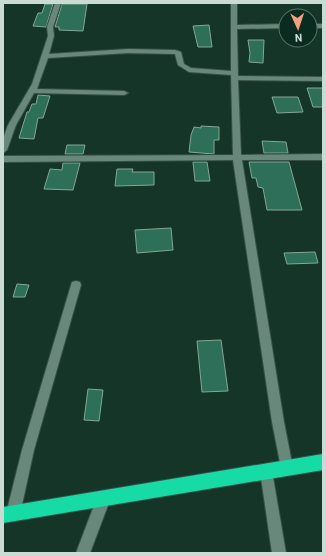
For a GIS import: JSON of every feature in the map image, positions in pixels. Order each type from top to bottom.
[{"type":"highway","points":[[8,515],[323,462]]},
{"type":"street","points":[[3,150],[12,125],[22,105],[32,91],[51,36],[50,27],[58,3]]},
{"type":"street","points":[[234,3],[234,76],[237,157],[278,422],[287,468]]},
{"type":"street","points":[[234,27],[278,26]]},
{"type":"street","points":[[45,56],[128,51],[174,52],[179,53],[181,65],[189,70],[234,76],[323,79]]},
{"type":"street","points":[[32,91],[124,93]]},
{"type":"street","points":[[3,159],[323,157]]},
{"type":"street","points":[[8,515],[76,285]]},
{"type":"street","points":[[266,471],[279,553]]},
{"type":"street","points":[[83,553],[104,500]]},
{"type":"building","points":[[45,4],[53,4],[46,27],[33,26],[38,13],[42,13]]},
{"type":"building","points":[[62,4],[87,4],[83,31],[59,30],[59,27],[55,27]]},
{"type":"building","points":[[209,25],[212,47],[198,47],[193,26]]},
{"type":"building","points":[[248,40],[264,40],[263,63],[249,62],[250,53]]},
{"type":"building","points":[[307,88],[323,88],[323,107],[313,107]]},
{"type":"building","points":[[38,95],[50,96],[43,118],[38,118],[34,139],[19,138],[27,112],[29,112],[32,104],[36,104]]},
{"type":"building","points":[[272,97],[298,97],[303,112],[277,113]]},
{"type":"building","points":[[201,126],[219,127],[219,140],[214,140],[214,154],[189,152],[191,135],[194,127],[201,128]]},
{"type":"building","points":[[262,141],[286,142],[288,153],[264,153]]},
{"type":"building","points":[[67,145],[85,145],[83,154],[65,154]]},
{"type":"building","points":[[193,162],[207,162],[210,181],[195,181]]},
{"type":"building","points":[[249,162],[289,162],[302,210],[267,210],[263,188],[258,187],[256,178],[252,178]]},
{"type":"building","points":[[63,163],[80,163],[73,190],[44,189],[50,169],[62,170]]},
{"type":"building","points":[[117,169],[133,169],[132,172],[154,172],[154,185],[115,186]]},
{"type":"building","points":[[171,228],[173,250],[137,253],[135,230]]},
{"type":"building","points":[[315,252],[318,263],[287,264],[284,253]]},
{"type":"building","points":[[17,284],[29,285],[25,297],[13,297]]},
{"type":"building","points":[[221,340],[228,391],[202,392],[197,341]]},
{"type":"building","points":[[88,389],[103,390],[99,421],[84,420]]}]
